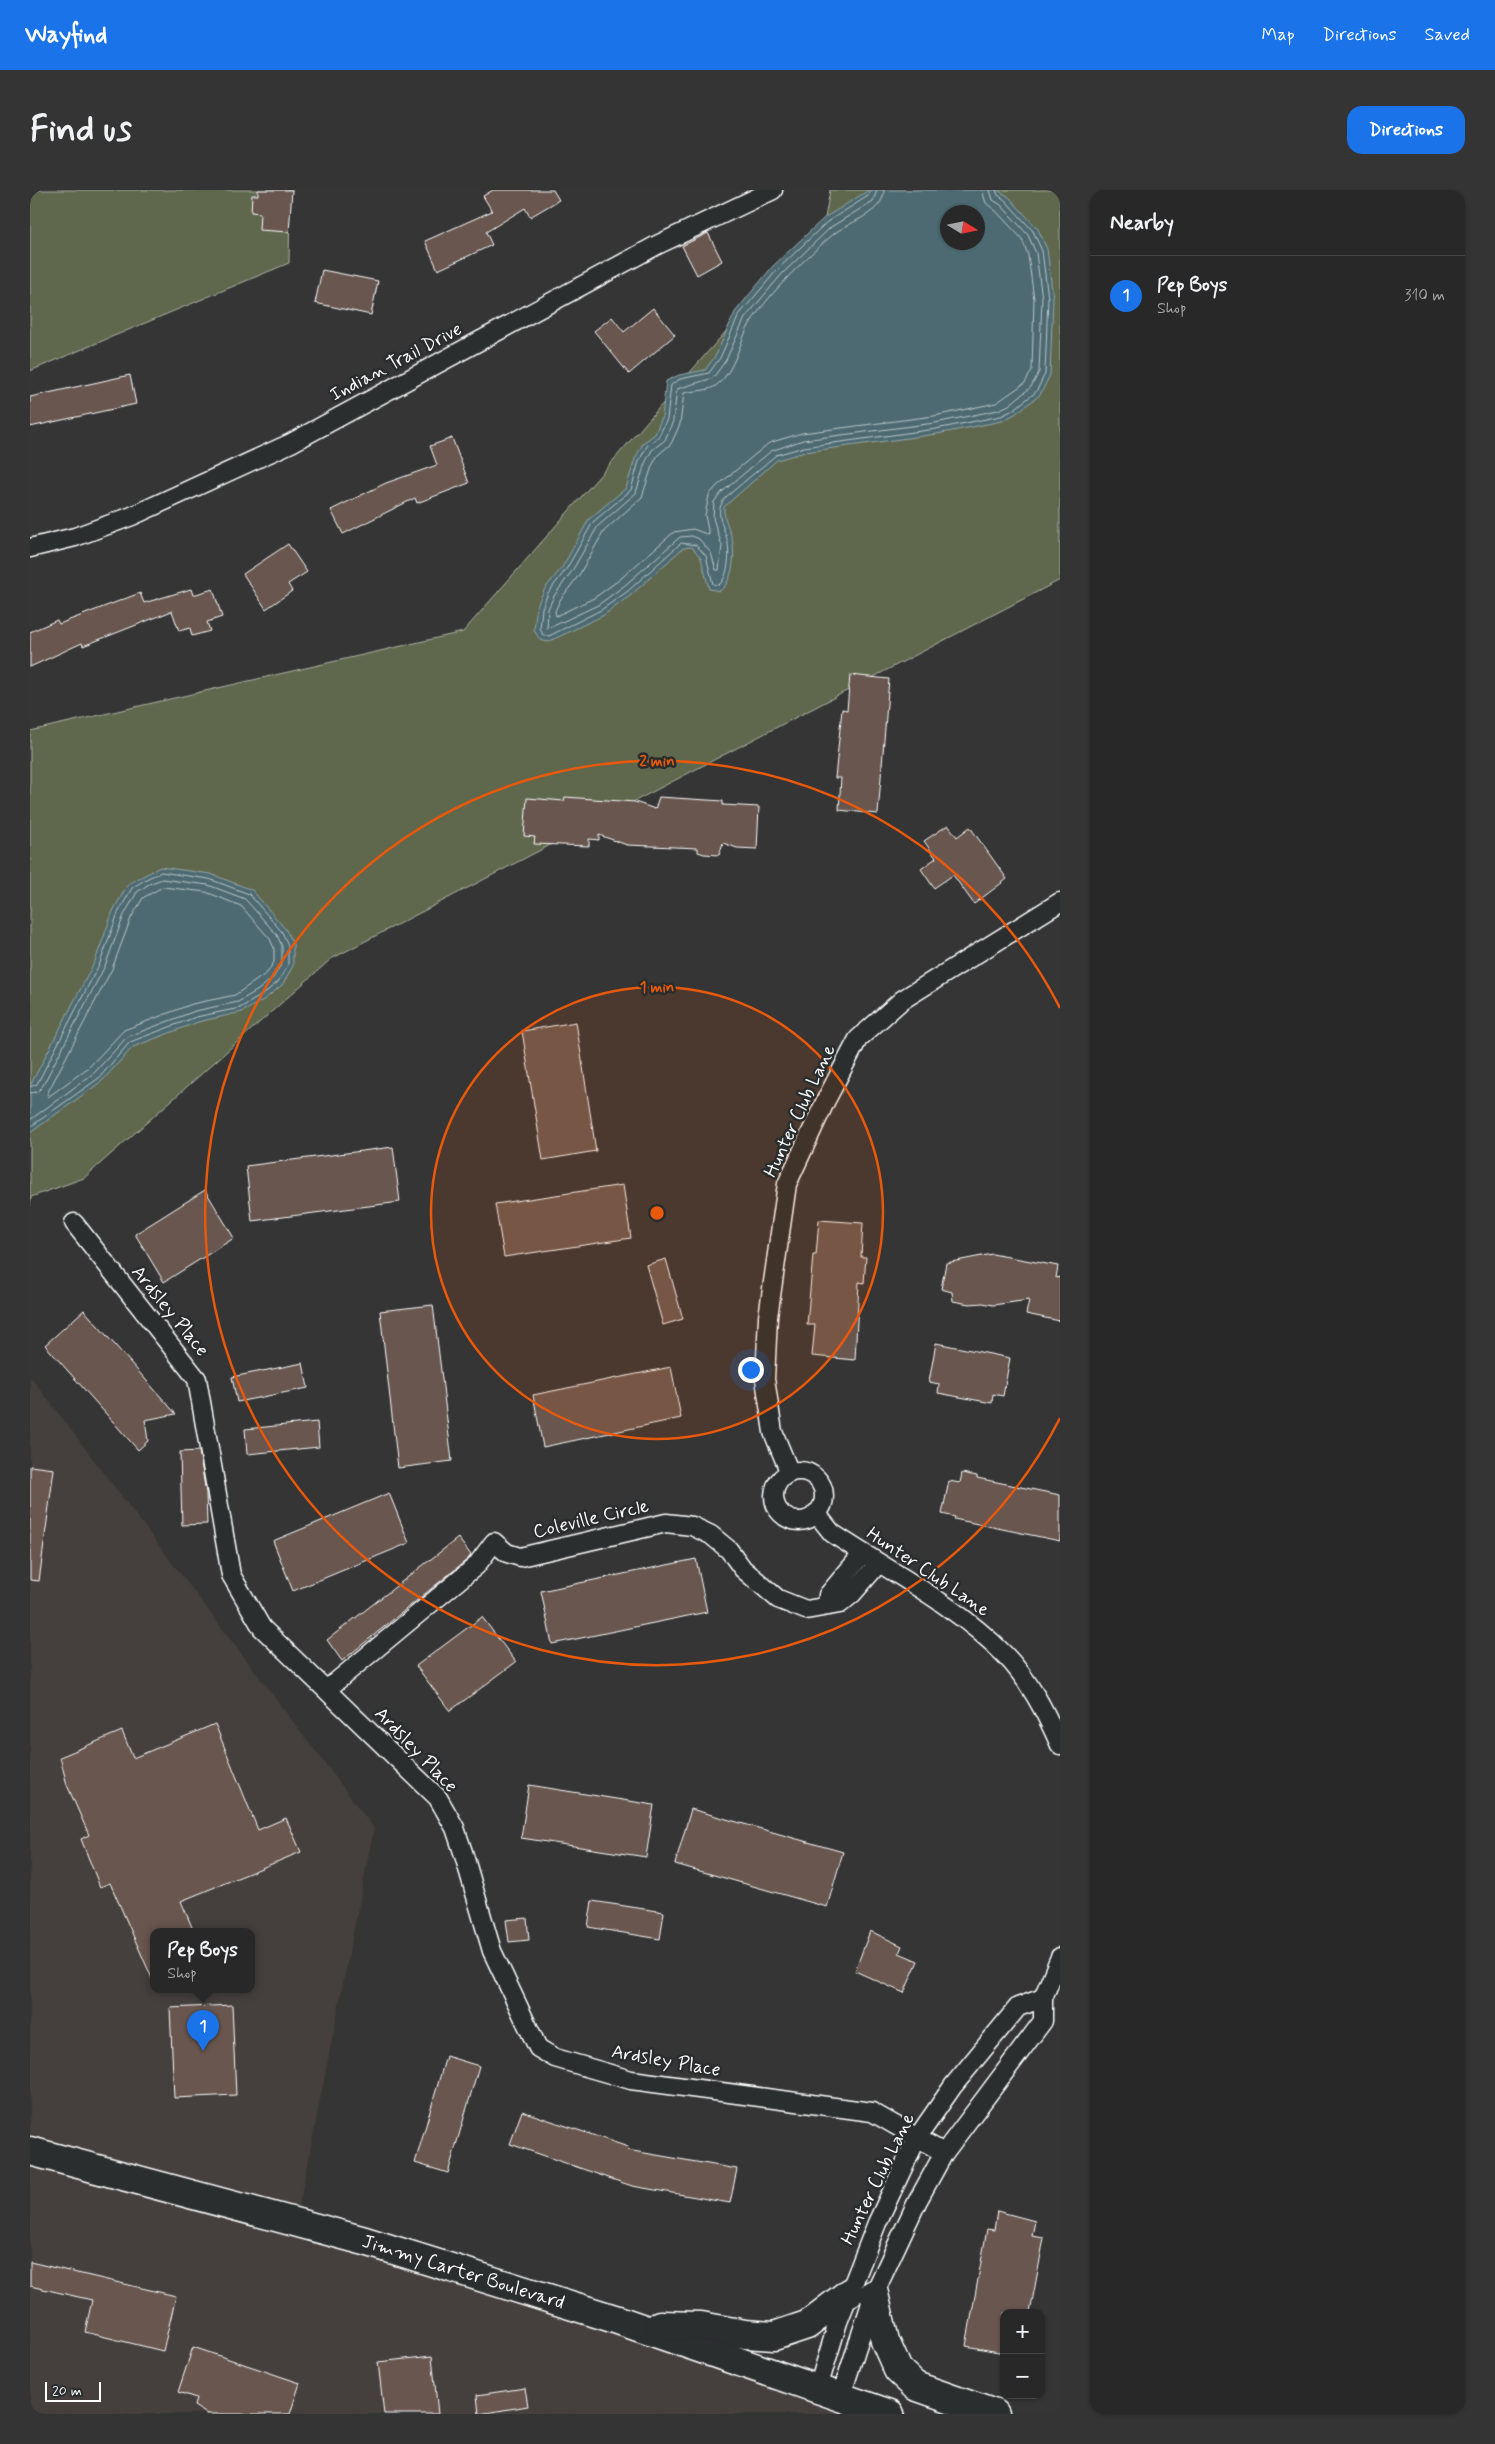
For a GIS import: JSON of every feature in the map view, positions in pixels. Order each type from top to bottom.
[{"type":"main road","name":"Jimmy Carter Boulevard","points":[[30,2151],[365,2241],[634,2325],[890,2414]]},
{"type":"main road","points":[[634,2325],[701,2326],[745,2334],[774,2336],[807,2324],[862,2293],[898,2370],[915,2386],[995,2414]]},
{"type":"street","name":"Indian Trail Drive","points":[[30,548],[75,537],[132,516],[291,443],[657,245],[773,190]]},
{"type":"street","name":"Hunter Club Lane","points":[[790,1472],[773,1432],[765,1379],[768,1317],[787,1184],[826,1100],[858,1038],[902,1000],[1060,902]]},
{"type":"street","name":"Ardsley Place","points":[[74,1223],[197,1379],[231,1575],[262,1628],[438,1798],[460,1844],[492,1951],[538,2048],[555,2058],[631,2080],[872,2112],[944,2153]]},
{"type":"street","points":[[805,1470],[821,1482],[824,1502],[812,1518],[792,1522],[776,1510],[773,1490],[785,1473],[790,1472],[805,1470]]},
{"type":"street","name":"Hunter Club Lane","points":[[816,1513],[832,1533],[968,1621],[1006,1655],[1037,1697],[1060,1745]]},
{"type":"street","name":"Coleville Circle","points":[[326,1690],[476,1566],[494,1542],[507,1553],[520,1557],[666,1524],[692,1526],[711,1534],[743,1569],[778,1599],[806,1610],[840,1604],[852,1594],[878,1564]]},
{"type":"street","points":[[827,1605],[828,1595],[862,1553]]},
{"type":"street","name":"Hunter Club Lane","points":[[830,2392],[838,2322],[862,2293],[944,2153],[1043,2021],[1043,1998],[1060,1957]]},
{"type":"street","name":"Hunter Club Lane","points":[[830,2392],[862,2293],[876,2223],[917,2138],[954,2086],[1018,2007],[1043,1998]]},
{"type":"shaded area","points":[[30,1376],[374,1828],[296,2221],[850,2414],[30,2414]]},
{"type":"green space","points":[[30,190],[290,190],[289,263],[30,371]]},
{"type":"green space","points":[[830,190],[1060,190],[1060,580],[331,959],[84,1178],[31,1197],[30,1206],[30,731],[463,632],[825,218]]},
{"type":"water","points":[[869,190],[997,190],[1008,196],[1038,229],[1047,249],[1053,298],[1050,375],[1040,395],[1015,414],[1002,421],[937,434],[805,452],[777,460],[724,507],[734,557],[730,576],[720,591],[709,589],[701,558],[692,547],[683,548],[631,595],[604,615],[548,642],[540,640],[534,630],[537,606],[544,590],[563,566],[589,519],[626,488],[635,459],[643,443],[655,434],[662,417],[666,381],[679,375],[705,370],[716,355],[735,312],[773,266],[824,218]]},
{"type":"water","points":[[160,867],[211,874],[252,890],[286,930],[293,944],[293,966],[282,985],[265,999],[242,1012],[198,1022],[133,1047],[102,1081],[30,1133],[30,1086],[95,961],[113,911],[128,884]]},
{"type":"building","points":[[258,190],[292,190],[289,232],[259,230],[260,213],[251,212],[252,195],[258,195]]},
{"type":"building","points":[[493,190],[553,190],[559,200],[530,217],[525,208],[486,232],[492,245],[438,270],[425,241],[492,211],[483,196]]},
{"type":"building","points":[[708,233],[722,261],[697,275],[682,246]]},
{"type":"building","points":[[322,270],[378,281],[371,315],[315,303]]},
{"type":"building","points":[[653,308],[675,335],[629,374],[594,331],[612,317],[624,332]]},
{"type":"building","points":[[130,375],[136,404],[30,427],[30,397]]},
{"type":"building","points":[[452,438],[469,483],[417,503],[415,498],[343,534],[331,510],[386,483],[437,465],[430,446]]},
{"type":"building","points":[[288,544],[307,572],[288,584],[292,591],[266,609],[243,574]]},
{"type":"building","points":[[191,589],[193,595],[213,589],[222,617],[207,622],[210,631],[192,636],[190,628],[179,631],[172,611],[83,646],[82,643],[30,667],[30,632],[57,620],[59,624],[140,593],[144,603]]},
{"type":"building","points":[[850,675],[889,679],[878,814],[839,810],[841,778],[835,778],[842,709],[847,710]]},
{"type":"building","points":[[565,797],[635,802],[655,809],[659,797],[723,801],[723,805],[759,807],[757,849],[737,848],[723,843],[719,855],[698,852],[698,848],[627,845],[599,835],[599,840],[589,839],[589,846],[534,844],[535,837],[524,836],[527,798],[564,801]]},
{"type":"building","points":[[948,825],[957,837],[970,827],[1007,879],[974,904],[953,875],[934,888],[921,869],[936,858],[924,841]]},
{"type":"building","points":[[576,1022],[596,1151],[543,1160],[522,1031]]},
{"type":"building","points":[[393,1147],[400,1202],[252,1221],[246,1166]]},
{"type":"building","points":[[623,1185],[631,1238],[504,1257],[495,1204]]},
{"type":"building","points":[[205,1190],[234,1238],[164,1282],[135,1234]]},
{"type":"building","points":[[819,1220],[863,1223],[861,1257],[866,1257],[864,1283],[859,1282],[855,1360],[812,1356],[815,1325],[807,1325],[813,1255],[816,1255]]},
{"type":"building","points":[[992,1254],[1058,1266],[1056,1278],[1060,1277],[1060,1321],[1026,1314],[1029,1300],[993,1305],[983,1303],[969,1304],[953,1301],[952,1292],[941,1289],[946,1263]]},
{"type":"building","points":[[666,1259],[683,1319],[663,1325],[646,1265]]},
{"type":"building","points":[[433,1305],[452,1461],[398,1468],[380,1311]]},
{"type":"building","points":[[84,1310],[176,1414],[145,1420],[148,1441],[138,1450],[45,1345]]},
{"type":"building","points":[[936,1343],[1010,1358],[1003,1396],[993,1394],[992,1403],[938,1393],[939,1384],[929,1382]]},
{"type":"building","points":[[303,1363],[308,1388],[237,1402],[232,1377]]},
{"type":"building","points":[[671,1367],[681,1418],[543,1447],[533,1395]]},
{"type":"building","points":[[317,1422],[319,1447],[247,1454],[245,1429]]},
{"type":"building","points":[[199,1451],[206,1493],[207,1524],[182,1525],[180,1452]]},
{"type":"building","points":[[30,1466],[54,1469],[39,1581],[30,1580]]},
{"type":"building","points":[[962,1473],[977,1476],[977,1478],[1060,1495],[1060,1541],[954,1519],[955,1517],[942,1514],[949,1481],[960,1483]]},
{"type":"building","points":[[389,1493],[409,1543],[293,1591],[273,1541]]},
{"type":"building","points":[[458,1538],[471,1555],[468,1559],[342,1661],[327,1640]]},
{"type":"building","points":[[696,1559],[707,1612],[552,1644],[541,1591]]},
{"type":"building","points":[[482,1617],[516,1662],[450,1711],[416,1666]]},
{"type":"building","points":[[215,1724],[258,1830],[286,1818],[301,1852],[181,1901],[192,1928],[150,1928],[150,1974],[110,1883],[100,1887],[81,1839],[89,1835],[67,1785],[60,1757],[122,1731],[133,1758]]},
{"type":"building","points":[[529,1785],[654,1805],[646,1857],[521,1838]]},
{"type":"building","points":[[691,1809],[843,1852],[827,1907],[675,1864]]},
{"type":"building","points":[[592,1901],[664,1912],[660,1939],[588,1927]]},
{"type":"building","points":[[527,1918],[529,1940],[509,1942],[506,1920]]},
{"type":"building","points":[[870,1931],[902,1946],[899,1953],[918,1961],[904,1993],[855,1971]]},
{"type":"building","points":[[232,2005],[236,2095],[174,2098],[170,2008]]},
{"type":"building","points":[[446,2056],[479,2066],[448,2173],[415,2163]]},
{"type":"building","points":[[522,2111],[628,2147],[627,2150],[737,2169],[730,2203],[632,2186],[510,2144]]},
{"type":"building","points":[[997,2211],[1035,2221],[1032,2236],[1044,2238],[1031,2309],[1000,2309],[1000,2352],[966,2346],[987,2229],[994,2230]]},
{"type":"building","points":[[30,2262],[176,2296],[163,2351],[85,2332],[92,2300],[30,2286]]},
{"type":"building","points":[[193,2347],[300,2383],[290,2414],[207,2414],[194,2406],[196,2398],[178,2392]]},
{"type":"building","points":[[432,2356],[438,2414],[384,2414],[378,2362]]},
{"type":"building","points":[[525,2388],[528,2406],[479,2414],[477,2395]]},
{"type":"place","name":"Pep Boys","points":[[203,2051]]}]
